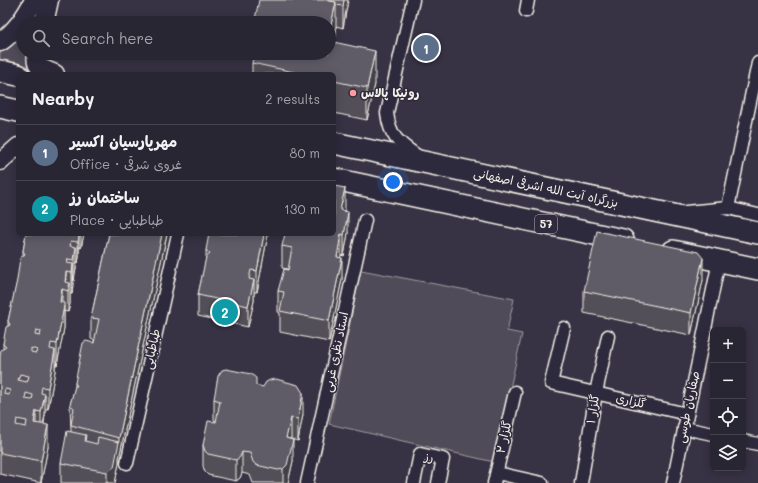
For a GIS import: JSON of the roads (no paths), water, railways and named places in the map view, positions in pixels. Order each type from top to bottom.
[{"type":"highway","points":[[0,71],[16,75]]},
{"type":"highway","points":[[0,107],[16,111]]},
{"type":"highway","name":"بزرگراه آیت الله اشرفی اصفهانی","points":[[336,143],[758,233]]},
{"type":"highway","name":"57","points":[[336,179],[758,269]]},
{"type":"main road","points":[[24,16],[34,0]]},
{"type":"main road","points":[[46,16],[49,0]]},
{"type":"main road","points":[[0,42],[16,28]]},
{"type":"main road","points":[[36,60],[38,67],[50,72]]},
{"type":"street","points":[[413,0],[387,113],[389,128],[394,137],[406,148],[428,163]]},
{"type":"street","points":[[728,208],[758,63]]},
{"type":"street","points":[[0,162],[16,148]]},
{"type":"street","points":[[669,214],[728,208],[758,215]]},
{"type":"street","name":"استاد نظری غربی","points":[[308,483],[364,220]]},
{"type":"street","name":"طباطبایی","points":[[127,463],[178,236]]},
{"type":"street","name":"صفاریان طوسی","points":[[673,483],[719,261]]},
{"type":"street","name":"گلزاری","points":[[564,328],[551,383],[687,414]]},
{"type":"street","name":"گلزار ۱","points":[[581,483],[596,393],[608,336]]},
{"type":"street","name":"گلزار ۲","points":[[496,478],[514,392]]},
{"type":"street","points":[[684,428],[710,433]]},
{"type":"street","points":[[746,441],[758,444]]},
{"type":"street","name":"رز","points":[[414,483],[420,454],[443,459],[438,483]]},
{"type":"street","points":[[496,478],[542,483]]},
{"type":"place","name":"مهرپارسیان اکسیر","points":[[426,48]]},
{"type":"place","name":"رونیکا پالاس","points":[[353,93]]},
{"type":"place","name":"ساختمان رز","points":[[225,312]]}]
